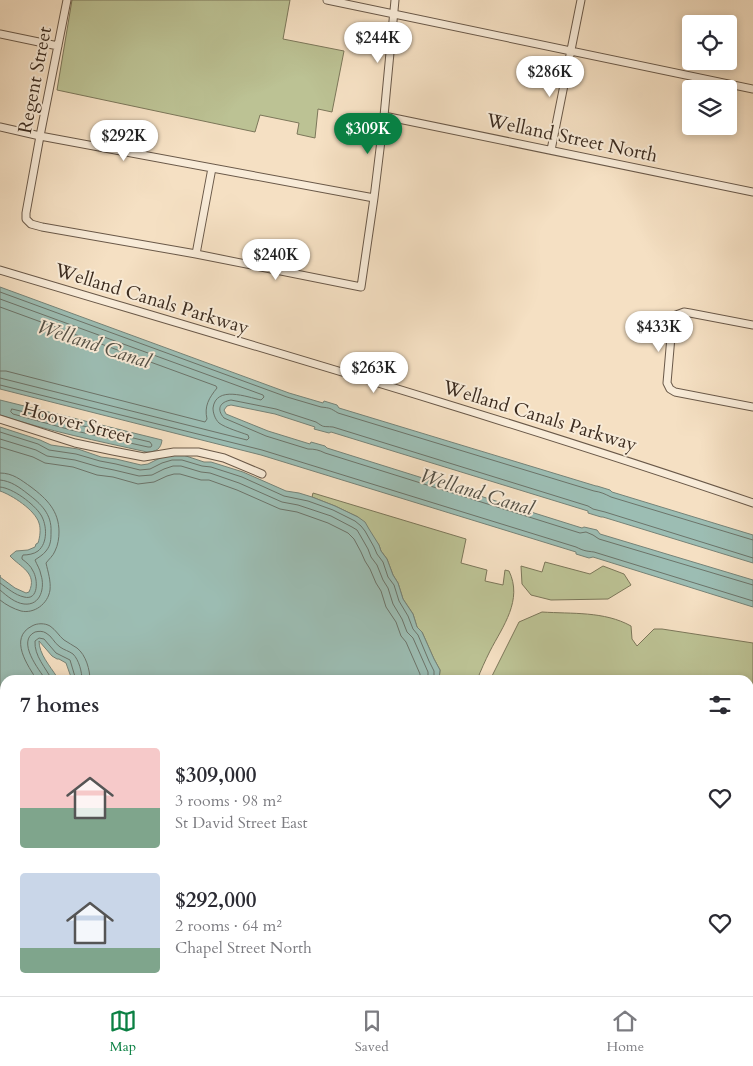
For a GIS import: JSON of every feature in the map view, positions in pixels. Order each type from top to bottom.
[{"type":"street","name":"Regent Street","points":[[67,0],[40,136],[26,219],[31,224],[42,227],[196,254]]},
{"type":"street","points":[[327,0],[753,89]]},
{"type":"street","points":[[212,168],[196,254],[361,287],[384,116],[395,0]]},
{"type":"street","points":[[551,150],[581,0]]},
{"type":"street","points":[[0,34],[58,46]]},
{"type":"street","name":"Welland Street North","points":[[384,116],[753,192]]},
{"type":"street","points":[[0,127],[374,198]]},
{"type":"street","name":"Welland Canals Parkway","points":[[0,270],[479,414],[630,461],[753,503]]},
{"type":"street","points":[[753,324],[684,312],[676,315],[672,325],[667,383],[670,389],[675,392],[753,407]]},
{"type":"street","name":"Hoover Street","points":[[0,419],[75,443],[144,457],[174,452],[198,452],[224,458],[262,474]]},
{"type":"green space","points":[[72,0],[290,0],[283,39],[344,51],[332,112],[318,109],[315,138],[297,134],[299,123],[260,115],[255,132],[57,90]]},
{"type":"green space","points":[[313,493],[466,539],[461,563],[487,570],[485,581],[503,585],[505,570],[509,571],[513,582],[513,602],[479,675],[440,675],[440,670],[422,632],[417,627],[413,614],[403,599],[398,583],[379,545],[358,517],[312,497]]},
{"type":"green space","points":[[545,562],[590,574],[603,566],[624,574],[631,585],[608,599],[551,600],[531,595],[522,584],[521,566],[542,572]]},
{"type":"green space","points":[[542,612],[588,614],[621,621],[631,626],[632,639],[637,646],[654,629],[753,643],[753,675],[492,675],[519,622]]},
{"type":"water","name":"Welland Canal","points":[[0,287],[289,393],[323,403],[324,401],[337,405],[339,408],[753,535],[753,563],[331,432],[314,429],[315,427],[275,414],[231,405],[227,406],[224,410],[226,414],[268,431],[310,444],[311,442],[325,446],[582,528],[597,530],[600,534],[753,580],[753,607],[593,557],[589,558],[576,554],[576,552],[261,455],[0,389]]},
{"type":"water","points":[[0,400],[162,440],[158,449],[147,452],[36,426],[0,415]]},
{"type":"water","points":[[0,427],[51,445],[78,449],[101,457],[141,465],[172,455],[183,455],[243,472],[286,491],[299,493],[335,506],[365,522],[387,559],[403,599],[413,614],[417,627],[422,632],[440,670],[440,675],[70,675],[66,663],[52,656],[39,641],[43,655],[56,675],[0,675],[0,577],[15,588],[26,593],[29,592],[31,585],[30,575],[10,556],[16,551],[35,547],[38,543],[40,530],[37,518],[28,508],[17,499],[0,491]]}]
